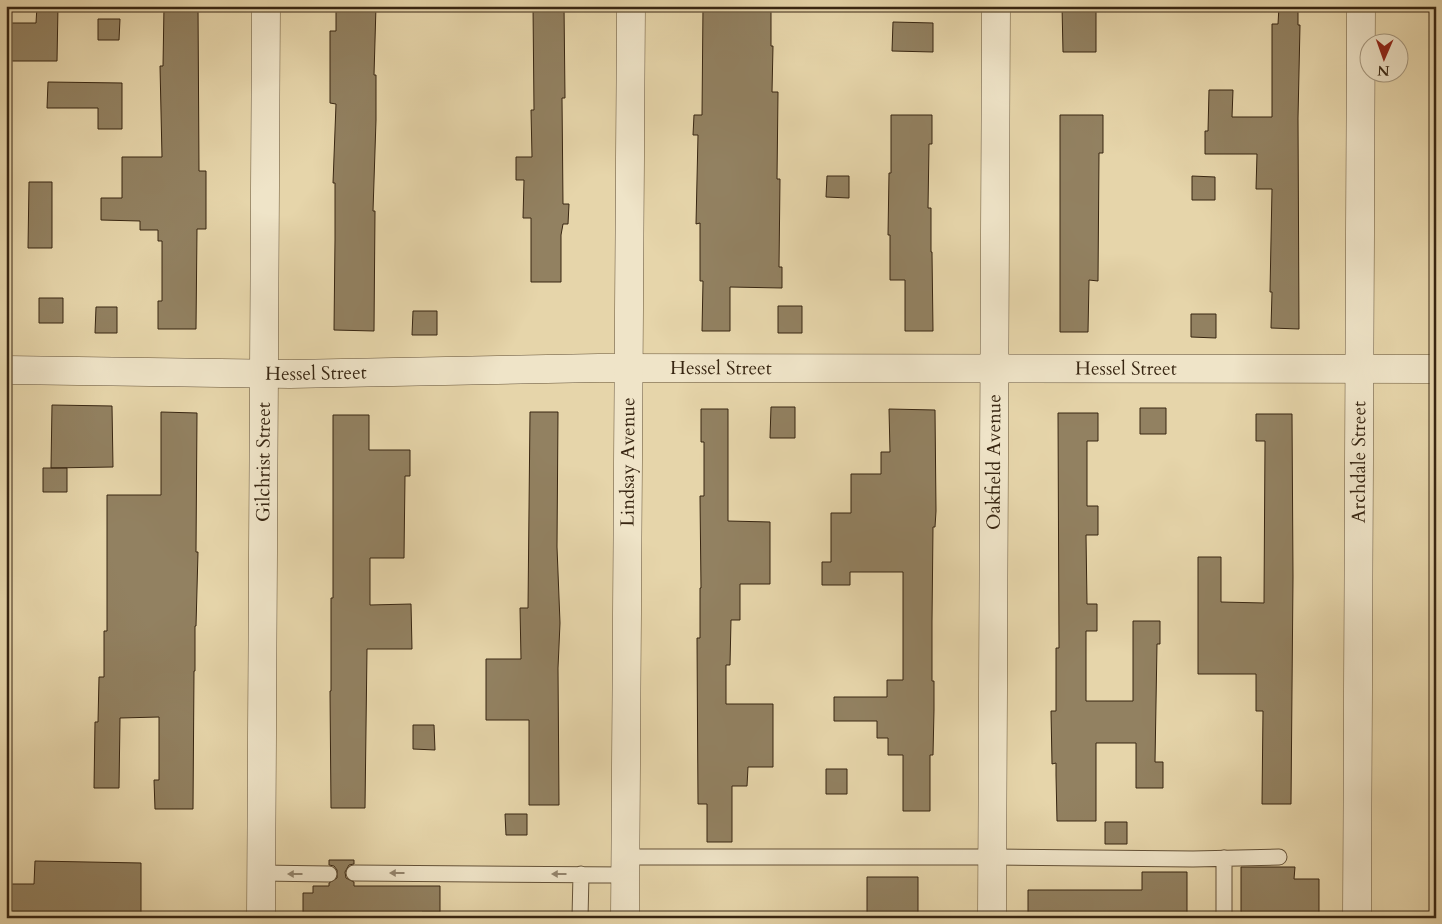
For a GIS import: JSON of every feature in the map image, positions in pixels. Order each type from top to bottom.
[{"type":"street","name":"Gilchrist Street","points":[[261,918],[266,6]]},
{"type":"street","name":"Lindsay Avenue","points":[[625,918],[632,6]]},
{"type":"street","name":"Oakfield Avenue","points":[[992,918],[996,6]]},
{"type":"street","name":"Archdale Street","points":[[1357,918],[1361,6]]},
{"type":"street","name":"Hessel Street","points":[[6,370],[263,373],[628,369],[1436,369]]},
{"type":"lane","points":[[354,873],[581,874],[625,866],[992,857],[1279,857]]},
{"type":"lane","points":[[1224,858],[1224,918]]},
{"type":"lane","points":[[261,873],[329,874]]},
{"type":"lane","points":[[580,918],[581,874]]},
{"type":"building","points":[[37,6],[58,6],[57,61],[6,61],[6,23],[36,23]]},
{"type":"building","points":[[164,6],[198,6],[199,171],[206,171],[206,229],[197,229],[196,329],[158,329],[158,301],[162,301],[162,241],[158,241],[158,230],[140,230],[140,221],[101,220],[101,198],[122,198],[122,157],[162,157],[160,66],[163,66]]},
{"type":"building","points":[[336,6],[376,6],[374,75],[376,75],[376,120],[373,211],[375,211],[374,331],[334,330],[335,183],[333,183],[336,104],[330,103],[330,31],[336,31]]},
{"type":"building","points":[[533,6],[564,6],[565,98],[562,98],[563,204],[569,204],[568,224],[563,224],[561,235],[561,282],[531,282],[531,218],[523,218],[524,180],[516,180],[516,157],[532,157],[531,110],[534,110]]},
{"type":"building","points":[[703,6],[771,6],[771,46],[773,46],[772,92],[778,92],[777,179],[780,179],[779,267],[782,267],[782,288],[730,287],[730,331],[702,331],[703,281],[700,281],[700,223],[696,224],[698,135],[693,135],[694,115],[702,115]]},
{"type":"building","points":[[1062,6],[1096,6],[1096,52],[1063,52]]},
{"type":"building","points":[[1279,6],[1298,6],[1298,25],[1300,25],[1298,118],[1299,329],[1271,328],[1272,189],[1256,189],[1257,154],[1205,154],[1205,131],[1208,131],[1209,90],[1233,90],[1232,117],[1272,117],[1272,24],[1278,24]]},
{"type":"building","points":[[98,19],[120,19],[119,40],[98,40]]},
{"type":"building","points":[[893,22],[933,23],[933,52],[892,51]]},
{"type":"building","points":[[48,82],[122,83],[122,129],[98,129],[98,108],[47,108]]},
{"type":"building","points":[[891,115],[932,115],[932,144],[929,144],[928,208],[931,208],[933,331],[905,331],[905,280],[890,280],[890,235],[888,235]]},
{"type":"building","points":[[1060,115],[1103,115],[1103,153],[1099,153],[1098,281],[1089,280],[1088,332],[1060,332]]},
{"type":"building","points":[[827,176],[849,176],[849,198],[826,197]]},
{"type":"building","points":[[1192,176],[1215,177],[1215,200],[1192,200]]},
{"type":"building","points":[[29,182],[52,182],[52,248],[28,248]]},
{"type":"building","points":[[39,298],[63,298],[63,323],[39,323]]},
{"type":"building","points":[[778,306],[802,306],[802,333],[778,333]]},
{"type":"building","points":[[96,307],[117,307],[117,333],[95,333]]},
{"type":"building","points":[[413,311],[437,311],[437,335],[412,335]]},
{"type":"building","points":[[1191,314],[1216,314],[1216,338],[1191,337]]},
{"type":"building","points":[[52,405],[112,406],[113,467],[51,468]]},
{"type":"building","points":[[771,407],[795,407],[795,438],[770,438]]},
{"type":"building","points":[[1140,408],[1166,408],[1166,434],[1140,434]]},
{"type":"building","points":[[701,409],[728,409],[728,521],[770,522],[770,584],[740,584],[740,620],[731,620],[730,665],[726,665],[726,704],[773,704],[773,767],[748,767],[747,786],[732,786],[732,842],[707,842],[707,804],[698,804],[697,638],[700,638],[700,496],[704,496],[704,442],[701,442]]},
{"type":"building","points":[[889,409],[935,410],[936,511],[935,527],[933,527],[932,621],[934,710],[933,755],[930,755],[930,811],[903,811],[903,755],[888,755],[888,738],[877,738],[877,721],[834,721],[834,697],[887,697],[887,680],[903,680],[903,572],[850,572],[850,585],[822,585],[822,562],[831,562],[831,513],[851,513],[851,474],[881,474],[881,452],[890,452]]},
{"type":"building","points":[[161,412],[197,413],[196,552],[198,552],[194,671],[193,809],[155,809],[154,780],[159,780],[159,717],[120,718],[119,788],[94,788],[95,722],[98,722],[99,677],[104,677],[104,631],[107,631],[107,495],[161,495]]},
{"type":"building","points":[[530,412],[558,412],[559,805],[529,805],[529,720],[486,720],[486,659],[521,659],[520,608],[528,608]]},
{"type":"building","points":[[1058,413],[1098,413],[1098,441],[1087,441],[1087,506],[1098,506],[1098,535],[1086,535],[1087,604],[1097,604],[1097,631],[1086,631],[1086,701],[1133,701],[1133,621],[1160,621],[1160,644],[1157,644],[1155,762],[1163,762],[1163,788],[1136,788],[1136,743],[1096,743],[1096,821],[1057,821],[1056,763],[1052,764],[1051,711],[1056,711],[1056,648],[1059,648]]},
{"type":"building","points":[[1256,414],[1292,414],[1291,804],[1262,804],[1263,711],[1256,711],[1256,674],[1198,674],[1198,557],[1221,557],[1221,602],[1264,603],[1265,441],[1256,441]]},
{"type":"building","points":[[333,415],[369,415],[369,450],[410,450],[410,476],[405,476],[404,558],[370,558],[370,605],[411,604],[412,649],[367,649],[365,808],[331,808],[330,691],[331,598],[333,598]]},
{"type":"building","points":[[43,468],[67,468],[67,492],[43,492]]},
{"type":"building","points":[[413,725],[434,725],[435,750],[413,749]]},
{"type":"building","points":[[826,769],[847,769],[847,794],[826,794]]},
{"type":"building","points":[[505,814],[527,814],[527,835],[506,835]]},
{"type":"building","points":[[1105,822],[1127,822],[1127,844],[1105,844]]},
{"type":"building","points":[[329,860],[354,860],[354,864],[349,865],[345,872],[346,878],[354,882],[354,886],[440,886],[440,912],[422,912],[422,918],[303,918],[303,893],[313,893],[313,886],[329,886],[329,883],[337,878],[337,870],[334,866],[329,865]]},
{"type":"building","points":[[35,861],[141,863],[141,918],[6,918],[6,884],[34,884]]},
{"type":"building","points":[[1241,867],[1295,867],[1294,879],[1319,879],[1319,918],[1241,918]]},
{"type":"building","points":[[1142,872],[1187,872],[1187,918],[1028,918],[1028,890],[1142,890]]},
{"type":"building","points":[[867,877],[918,877],[918,918],[867,918]]}]
